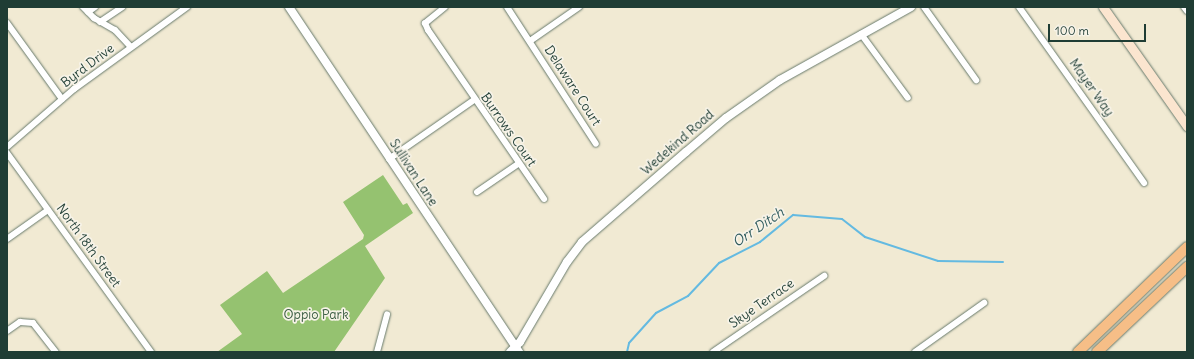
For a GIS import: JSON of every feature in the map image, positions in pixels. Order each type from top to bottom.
[{"type":"main road","points":[[1103,7],[1187,126]]},
{"type":"main road","points":[[1078,352],[1187,247]]},
{"type":"main road","points":[[1097,352],[1187,267]]},
{"type":"street","points":[[86,9],[95,7]]},
{"type":"street","points":[[100,22],[122,7]]},
{"type":"street","name":"Byrd Drive","points":[[7,147],[62,99],[187,7]]},
{"type":"street","name":"Sullivan Lane","points":[[289,7],[515,350]]},
{"type":"street","name":"Burrows Court","points":[[446,7],[425,23],[474,100],[544,199]]},
{"type":"street","name":"Delaware Court","points":[[507,7],[596,144]]},
{"type":"street","points":[[530,41],[579,7]]},
{"type":"street","name":"Wedekind Road","points":[[515,350],[567,262],[582,242],[710,131],[756,96],[861,34],[911,7]]},
{"type":"street","points":[[924,7],[976,80]]},
{"type":"street","name":"Mayer Way","points":[[1020,7],[1144,183]]},
{"type":"street","points":[[1184,7],[1187,11]]},
{"type":"street","points":[[86,9],[100,22],[115,30],[132,47]]},
{"type":"street","points":[[7,23],[62,99]]},
{"type":"street","points":[[861,34],[908,98]]},
{"type":"street","points":[[390,159],[474,100]]},
{"type":"street","name":"North 18th Street","points":[[7,153],[150,352]]},
{"type":"street","points":[[477,192],[518,164]]},
{"type":"street","points":[[7,239],[48,210]]},
{"type":"street","name":"Skye Terrace","points":[[713,352],[824,276]]},
{"type":"street","points":[[915,352],[984,302]]},
{"type":"street","points":[[377,352],[387,314]]},
{"type":"street","points":[[7,331],[20,322],[33,322],[56,352]]},
{"type":"green space","name":"Oppio Park","points":[[383,175],[403,205],[407,203],[413,213],[365,246],[385,278],[334,352],[217,352],[242,334],[220,305],[267,271],[283,293],[363,239],[364,235],[343,202]]},
{"type":"waterway","name":"Orr Ditch","points":[[627,352],[629,343],[656,313],[688,296],[719,263],[760,242],[793,215],[842,219],[865,237],[938,261],[1003,262]]}]
